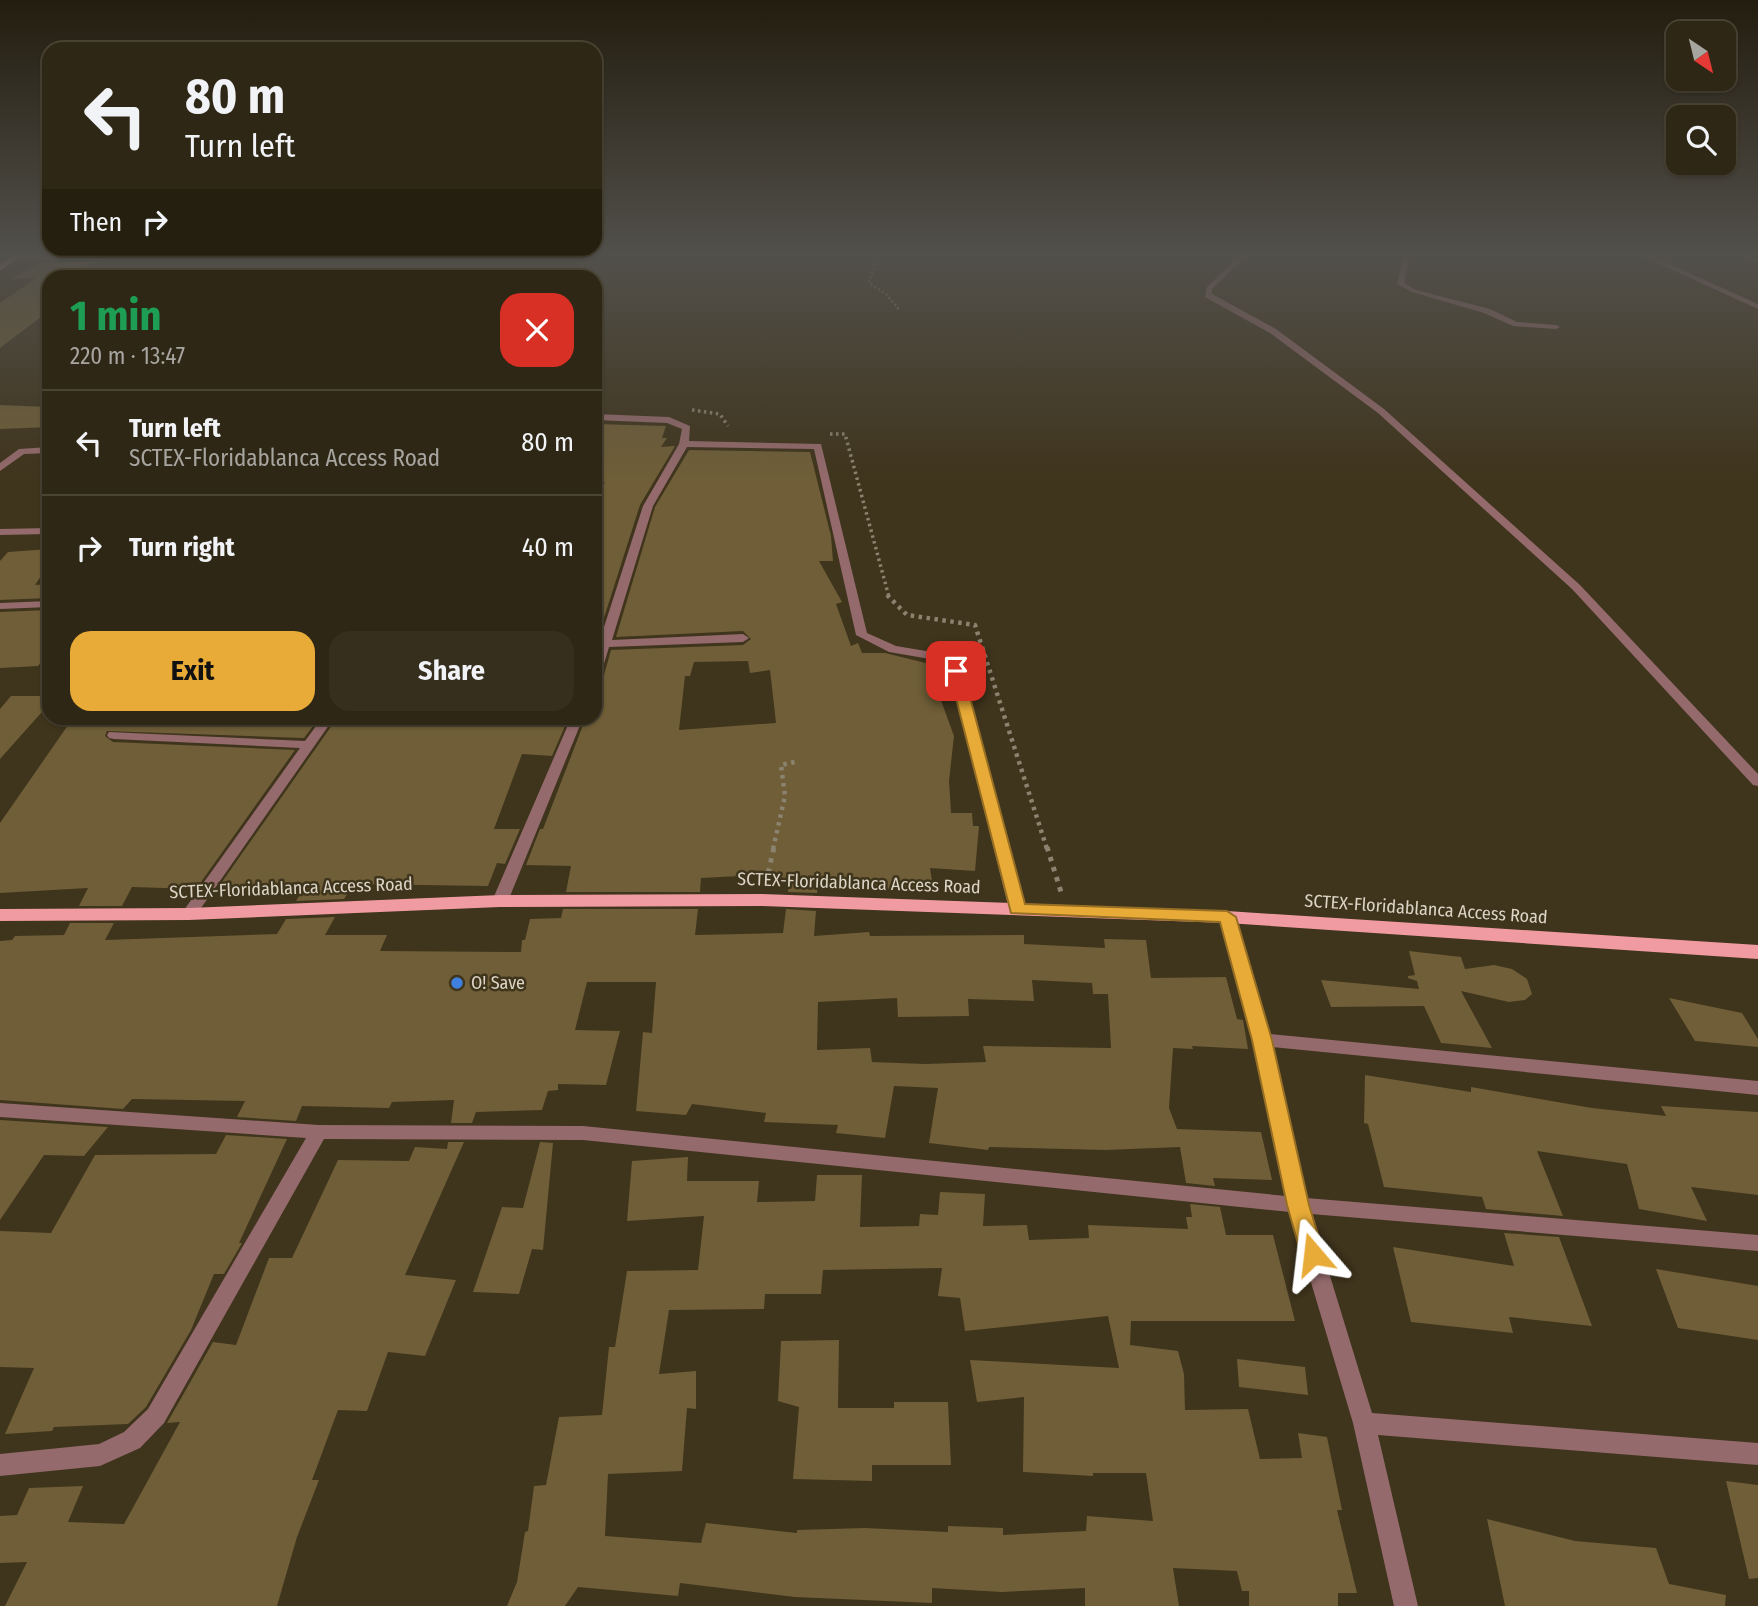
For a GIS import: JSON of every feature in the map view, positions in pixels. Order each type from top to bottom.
[{"type":"main road","name":"SCTEX-Floridablanca Access Road","points":[[0,915],[189,914],[500,901],[762,901],[1227,917],[1758,952]]},
{"type":"street","points":[[1271,330],[1381,411],[1576,587],[1758,782]]},
{"type":"street","points":[[602,417],[668,420],[687,428],[684,444],[648,506],[602,655]]},
{"type":"street","points":[[684,444],[818,446],[862,635],[893,649],[934,656],[956,671],[1017,909]]},
{"type":"street","points":[[0,468],[22,450],[42,450]]},
{"type":"street","points":[[0,532],[42,531]]},
{"type":"street","points":[[0,606],[42,604]]},
{"type":"street","points":[[606,644],[743,638]]},
{"type":"street","points":[[189,914],[323,725]]},
{"type":"street","points":[[500,901],[574,725]]},
{"type":"street","points":[[114,735],[309,745]]},
{"type":"street","points":[[1227,917],[1262,1040],[1298,1205],[1364,1423],[1406,1606]]},
{"type":"street","points":[[1262,1040],[1758,1088]]},
{"type":"street","points":[[0,1110],[319,1132],[583,1133],[1298,1205],[1758,1243]]},
{"type":"street","points":[[0,1465],[100,1454],[132,1440],[156,1416],[319,1132]]},
{"type":"street","points":[[1364,1423],[1758,1454]]},
{"type":"path","points":[[691,410],[720,414],[725,425],[736,429]]},
{"type":"path","points":[[817,434],[845,435],[887,595],[907,615],[975,625],[1068,912]]},
{"type":"path","points":[[762,901],[785,796],[781,765],[799,761]]},
{"type":"building","points":[[0,330],[24,330],[0,348]]},
{"type":"building","points":[[0,405],[42,407],[42,427],[0,429]]},
{"type":"building","points":[[602,424],[666,426],[662,438],[667,438],[661,447],[675,446],[640,505],[602,624],[602,487],[605,482],[602,482]]},
{"type":"building","points":[[689,450],[810,452],[831,536],[833,561],[819,561],[842,602],[836,604],[851,646],[858,643],[862,653],[885,653],[934,665],[941,684],[935,684],[954,736],[949,781],[951,813],[972,813],[973,826],[979,826],[975,871],[930,868],[933,888],[866,890],[867,884],[818,884],[817,893],[788,892],[789,884],[779,883],[780,874],[701,878],[700,892],[566,892],[571,866],[526,865],[540,829],[543,829],[583,725],[602,725],[602,676],[611,650],[743,645],[751,639],[743,631],[616,637],[655,507]],"holes":[[[748,661],[750,673],[770,670],[776,723],[679,730],[685,676],[690,676],[694,662]]]},
{"type":"building","points":[[42,550],[42,575],[35,585],[42,584],[42,598],[0,600],[0,561],[8,552]]},
{"type":"building","points":[[42,610],[42,662],[38,666],[0,668],[0,612]]},
{"type":"building","points":[[11,696],[42,696],[42,712],[0,759],[0,709]]},
{"type":"building","points":[[68,725],[314,725],[304,738],[107,731],[105,736],[113,742],[295,750],[196,889],[132,887],[122,906],[79,906],[88,888],[0,893],[0,823]]},
{"type":"building","points":[[332,725],[565,725],[552,756],[522,754],[494,829],[520,829],[505,864],[497,863],[488,886],[354,884],[344,899],[296,901],[304,888],[215,892]]},
{"type":"building","points":[[563,909],[698,909],[695,935],[783,933],[786,909],[816,911],[814,936],[869,932],[870,936],[1024,935],[1024,944],[1105,948],[1104,939],[1146,940],[1151,978],[1226,977],[1237,1019],[1243,1020],[1248,1049],[1192,1046],[1193,1049],[1173,1048],[1169,1108],[1177,1129],[1261,1132],[1272,1180],[1213,1178],[1215,1186],[1186,1183],[1180,1147],[1106,1150],[989,1147],[988,1150],[929,1143],[938,1088],[894,1086],[885,1138],[836,1133],[838,1125],[764,1122],[766,1113],[692,1104],[686,1115],[636,1111],[643,1032],[652,1033],[656,982],[587,982],[575,1030],[620,1031],[606,1085],[558,1084],[558,1090],[548,1091],[542,1110],[476,1112],[472,1123],[451,1123],[454,1100],[392,1102],[389,1108],[302,1106],[296,1121],[237,1117],[245,1101],[132,1099],[123,1109],[0,1100],[0,941],[12,940],[15,936],[64,935],[70,923],[114,923],[105,940],[277,934],[286,919],[335,917],[325,935],[387,935],[380,951],[521,952],[522,940],[525,940],[530,919],[561,918]],"holes":[[[1032,980],[1092,983],[1093,994],[1108,994],[1111,1048],[983,1046],[986,1062],[925,1064],[872,1062],[870,1048],[817,1050],[818,1002],[897,998],[898,1017],[969,1016],[968,999],[1034,1001]]]},
{"type":"building","points":[[1409,951],[1461,957],[1465,969],[1494,965],[1512,969],[1527,979],[1532,994],[1525,1000],[1509,1002],[1461,991],[1492,1048],[1441,1043],[1424,1006],[1331,1007],[1321,980],[1419,989],[1417,981],[1408,978],[1415,975]]},
{"type":"building","points":[[1669,998],[1742,1013],[1758,1039],[1758,1047],[1695,1041]]},
{"type":"building","points":[[1365,1075],[1471,1092],[1471,1087],[1592,1108],[1666,1116],[1661,1106],[1758,1112],[1758,1195],[1691,1187],[1707,1221],[1639,1209],[1627,1164],[1537,1151],[1563,1216],[1486,1209],[1482,1197],[1384,1187],[1368,1124],[1364,1123]]},
{"type":"building","points":[[0,1120],[108,1127],[84,1156],[44,1155],[0,1220]]},
{"type":"building","points":[[226,1135],[287,1139],[239,1243],[242,1243],[224,1274],[214,1274],[191,1330],[146,1407],[128,1424],[54,1427],[52,1431],[5,1434],[34,1368],[0,1367],[0,1231],[51,1233],[95,1155],[216,1154]]},
{"type":"building","points":[[448,1142],[464,1142],[405,1275],[456,1280],[425,1356],[388,1352],[367,1411],[338,1410],[312,1480],[319,1480],[297,1537],[277,1606],[5,1606],[27,1562],[0,1563],[0,1516],[17,1515],[29,1488],[83,1486],[68,1522],[124,1524],[180,1422],[167,1423],[213,1342],[236,1345],[269,1258],[292,1258],[338,1160],[409,1161],[415,1147],[447,1149]]},
{"type":"building","points":[[540,1142],[553,1143],[543,1250],[532,1249],[519,1294],[473,1292],[502,1207],[523,1208]]},
{"type":"building","points":[[688,1157],[687,1181],[759,1181],[757,1202],[815,1201],[817,1175],[862,1175],[860,1227],[919,1226],[920,1214],[938,1215],[940,1192],[985,1194],[983,1226],[1027,1225],[1029,1240],[1089,1238],[1088,1225],[1188,1229],[1186,1217],[1192,1217],[1190,1204],[1220,1207],[1226,1235],[1273,1235],[1295,1321],[1131,1321],[1130,1345],[1178,1351],[1184,1374],[1185,1410],[1248,1409],[1260,1459],[1302,1458],[1298,1433],[1327,1437],[1342,1510],[1337,1510],[1357,1593],[1338,1593],[1338,1606],[1249,1606],[1249,1591],[1242,1591],[1237,1571],[1173,1568],[1179,1606],[1085,1606],[1085,1588],[1002,1592],[932,1588],[932,1603],[795,1597],[680,1583],[678,1596],[578,1587],[565,1606],[507,1606],[517,1582],[534,1486],[546,1485],[559,1417],[602,1415],[609,1347],[615,1347],[627,1271],[698,1270],[704,1216],[627,1221],[632,1161]],"holes":[[[942,1268],[938,1296],[960,1298],[965,1331],[1108,1316],[1119,1368],[970,1360],[977,1402],[1024,1397],[1023,1472],[1093,1476],[1093,1473],[1146,1473],[1153,1521],[1087,1516],[1086,1531],[1003,1535],[1003,1528],[948,1526],[948,1532],[865,1528],[797,1530],[797,1533],[706,1523],[701,1543],[605,1536],[608,1474],[682,1471],[687,1408],[696,1409],[696,1371],[659,1374],[669,1310],[764,1309],[765,1294],[821,1294],[823,1270]]]},
{"type":"building","points":[[1504,1233],[1559,1237],[1592,1326],[1509,1317],[1513,1333],[1411,1322],[1393,1247],[1514,1266]]},
{"type":"building","points":[[1656,1269],[1758,1286],[1758,1340],[1678,1328]]},
{"type":"building","points":[[839,1340],[838,1408],[894,1408],[894,1402],[948,1402],[951,1465],[872,1465],[872,1481],[793,1479],[799,1407],[778,1401],[781,1341]]},
{"type":"building","points":[[1237,1359],[1305,1367],[1308,1395],[1239,1387]]},
{"type":"building","points":[[1726,1481],[1758,1485],[1758,1578],[1749,1579]]},
{"type":"building","points":[[1487,1519],[1575,1541],[1656,1548],[1669,1584],[1726,1595],[1725,1606],[1505,1606]]},
{"type":"place","name":"O! Save","points":[[457,983]]},
{"type":"route","points":[[956,671],[1017,909],[1227,917],[1262,1040],[1298,1205],[1313,1254]]}]
